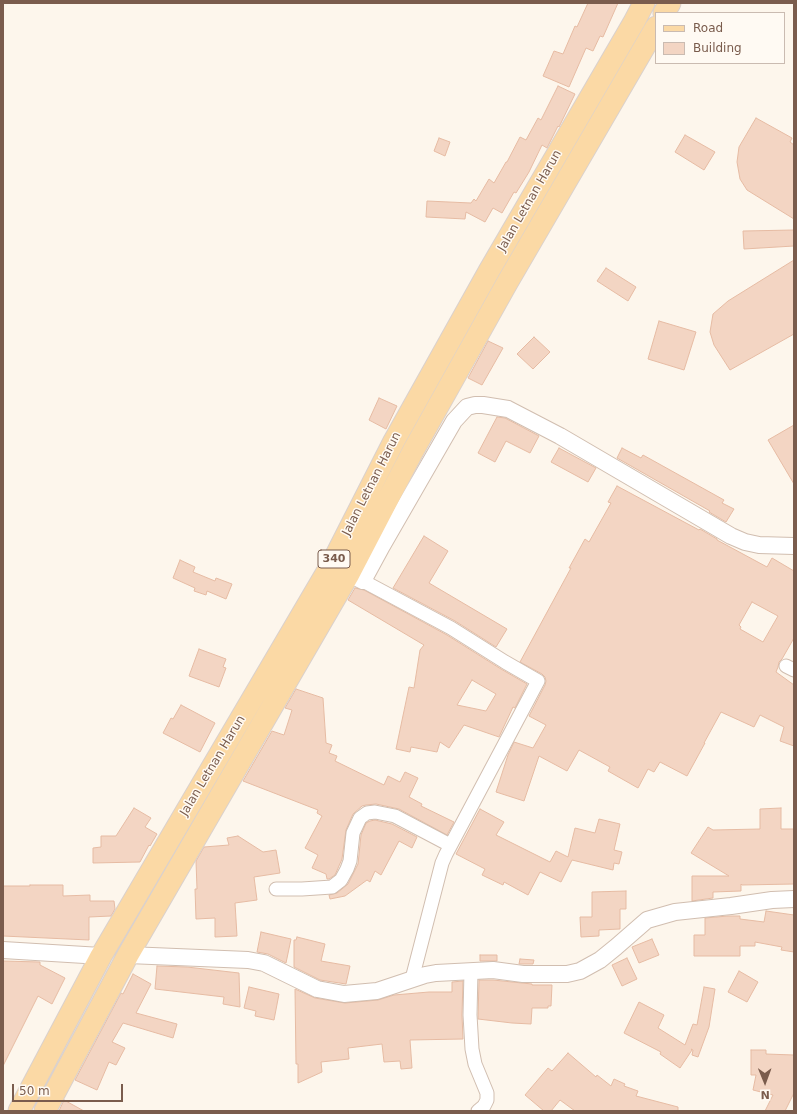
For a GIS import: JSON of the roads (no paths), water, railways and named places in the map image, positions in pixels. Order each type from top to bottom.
[{"type":"main road","name":"Jalan Letnan Harun","points":[[19,1111],[101,956],[348,573],[394,441],[489,271],[644,3]]},
{"type":"main road","name":"Jalan Letnan Harun","points":[[45,1111],[128,955],[348,573],[420,437],[507,283],[655,29]]},
{"type":"street","points":[[412,979],[442,863],[450,845],[538,681],[451,628],[348,573],[454,421],[467,407],[475,405],[508,409],[560,436],[731,536],[745,542],[788,547]]},
{"type":"street","points":[[276,889],[332,887],[341,880],[350,861],[353,833],[360,818],[367,813],[375,812],[395,816],[450,845]]},
{"type":"street","points":[[128,955],[248,960],[264,963],[317,989],[344,994],[377,990],[436,973],[493,970],[523,974],[567,974],[580,971],[600,960],[647,920],[674,912],[772,900],[794,899]]},
{"type":"street","points":[[3,950],[101,956]]},
{"type":"street","points":[[471,971],[470,1015],[472,1049],[475,1064],[487,1093],[487,1100],[484,1106],[478,1111]]}]
